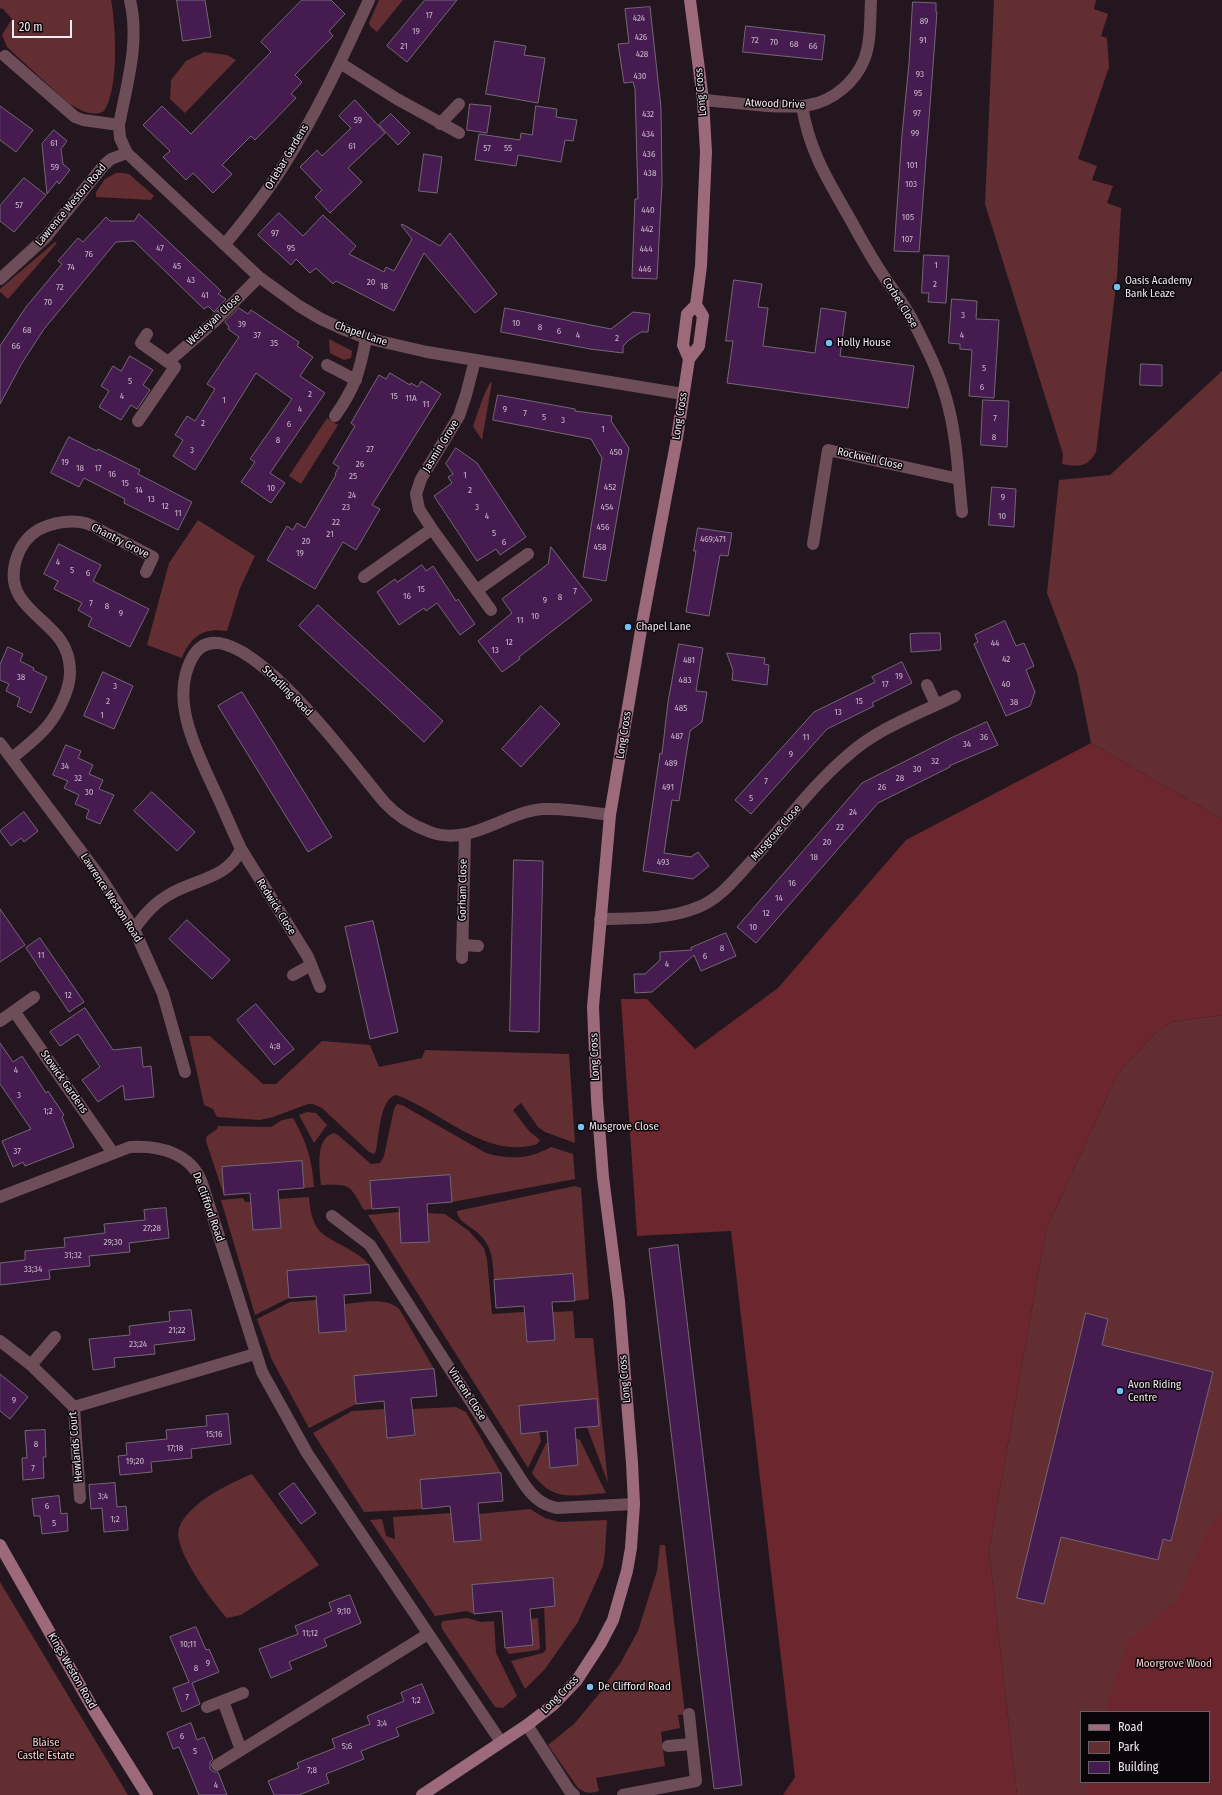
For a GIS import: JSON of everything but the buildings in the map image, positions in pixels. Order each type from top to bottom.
[{"type":"street","points":[[5,56],[75,117],[83,120],[119,125],[135,45],[135,28],[130,0]]},
{"type":"street","name":"Orlebar Gardens","points":[[225,244],[257,205],[282,169],[340,63],[369,0]]},
{"type":"street","name":"Long Cross","points":[[422,1795],[527,1726],[553,1705],[573,1684],[588,1665],[613,1620],[627,1571],[633,1527],[634,1504],[619,1301],[603,1177],[597,1100],[593,1007],[610,815],[689,359],[683,344],[687,314],[696,305],[701,266],[706,152],[702,100],[690,0]]},
{"type":"street","name":"Atwood Drive","points":[[702,100],[777,106],[802,106],[823,101],[833,96],[842,90],[859,69],[864,60],[867,48],[872,0]]},
{"type":"street","points":[[340,63],[440,124],[459,133]]},
{"type":"street","points":[[440,124],[459,104]]},
{"type":"street","name":"Corbet Close","points":[[802,106],[805,124],[816,159],[824,175],[877,266],[913,321],[937,372],[946,398],[952,424],[962,512]]},
{"type":"street","name":"Chapel Lane","points":[[119,125],[120,138],[127,154],[259,277],[299,306],[321,319],[366,338],[427,352],[683,394]]},
{"type":"street","name":"Lawrence Weston Road","points":[[0,279],[46,237],[104,165],[111,159],[127,154]]},
{"type":"street","name":"Wesleyan Close","points":[[168,362],[214,322],[259,277]]},
{"type":"street","points":[[138,421],[175,367],[141,343],[147,334]]},
{"type":"street","points":[[335,416],[349,396],[356,380],[366,338]]},
{"type":"street","name":"Jasmin Grove","points":[[475,360],[466,396],[459,416],[417,488],[416,502],[432,529],[491,610]]},
{"type":"street","points":[[327,365],[356,380]]},
{"type":"street","name":"Rockwell Close","points":[[813,544],[828,450],[959,479]]},
{"type":"street","name":"Chantry Grove","points":[[12,758],[43,731],[50,722],[65,693],[71,671],[69,659],[63,643],[50,626],[27,606],[18,593],[14,579],[14,568],[23,544],[28,538],[46,526],[69,522],[86,523],[153,557],[146,572]]},
{"type":"street","points":[[364,577],[432,529]]},
{"type":"street","points":[[477,590],[528,554]]},
{"type":"street","name":"Stradling Road","points":[[241,849],[196,750],[186,709],[184,689],[188,666],[198,649],[212,644],[227,644],[240,650],[270,671],[339,746],[393,810],[416,826],[432,833],[442,835],[464,835],[485,829],[514,816],[543,809],[586,811],[610,815]]},
{"type":"street","points":[[927,685],[936,705]]},
{"type":"street","name":"Musgrove Close","points":[[600,919],[643,918],[678,914],[698,908],[713,899],[726,888],[755,858],[846,756],[874,734],[955,696]]},
{"type":"street","name":"Lawrence Weston Road","points":[[0,743],[100,878],[134,929],[163,994],[185,1072]]},
{"type":"street","name":"Gorham Close","points":[[462,958],[464,835]]},
{"type":"street","points":[[134,929],[155,904],[173,892],[221,872],[237,859],[241,849]]},
{"type":"street","name":"Redwick Close","points":[[241,849],[308,957],[320,987]]},
{"type":"street","points":[[462,945],[478,946]]},
{"type":"street","points":[[293,975],[311,965]]},
{"type":"street","points":[[0,1021],[34,997]]},
{"type":"street","name":"Stowick Gardens","points":[[14,1011],[113,1153]]},
{"type":"street","name":"De Clifford Road","points":[[0,1197],[130,1147],[150,1146],[160,1148],[188,1162],[198,1174],[262,1372],[307,1453],[501,1742]]},
{"type":"street","name":"Vincent Close","points":[[332,1216],[370,1245],[524,1484],[535,1498],[545,1504],[557,1508],[634,1504]]},
{"type":"street","points":[[32,1365],[55,1337]]},
{"type":"street","name":"Hewlands Court","points":[[0,1341],[32,1365],[74,1407],[80,1498]]},
{"type":"street","points":[[74,1407],[255,1354]]},
{"type":"street","name":"Kings Weston Road","points":[[0,1545],[95,1712],[147,1795]]},
{"type":"street","points":[[217,1765],[428,1634]]},
{"type":"street","points":[[208,1706],[243,1693]]},
{"type":"street","points":[[223,1701],[241,1750]]},
{"type":"street","points":[[623,1795],[696,1781],[689,1714]]},
{"type":"street","points":[[527,1726],[568,1790],[574,1795]]},
{"type":"street","points":[[668,1746],[692,1744]]},
{"type":"green space","points":[[0,0],[111,0],[115,41],[114,73],[109,101],[104,111],[95,114],[90,113],[68,103],[7,47],[2,35],[12,19],[2,8],[0,9]]},
{"type":"green space","points":[[379,0],[403,0],[377,32],[370,26],[369,23]]},
{"type":"green space","points":[[994,0],[1096,0],[1094,9],[1108,14],[1101,36],[1107,38],[1109,67],[1078,159],[1097,166],[1092,180],[1113,186],[1107,203],[1121,208],[1117,277],[1096,452],[1086,464],[1077,466],[1062,464],[1063,454],[985,204]]},
{"type":"green space","points":[[204,52],[227,55],[236,60],[185,113],[170,99],[171,80],[186,61]]},
{"type":"green space","points":[[116,173],[129,174],[154,196],[151,200],[96,197],[96,192],[105,179]]},
{"type":"green space","points":[[55,242],[57,243],[8,299],[0,292],[0,289]]},
{"type":"green space","points":[[329,339],[352,351],[351,358],[344,360],[330,353]]},
{"type":"green space","points":[[1222,371],[1222,819],[1091,743],[1077,673],[1047,593],[1059,480],[1110,475]]},
{"type":"green space","points":[[492,382],[482,440],[473,426],[484,394]]},
{"type":"green space","points":[[327,418],[338,425],[301,484],[289,476]]},
{"type":"green space","points":[[198,520],[255,556],[240,588],[227,631],[211,631],[198,635],[189,644],[182,658],[147,645],[169,563]]},
{"type":"green space","points":[[1091,743],[1222,819],[1222,1015],[1172,1022],[1153,1035],[1117,1075],[1046,1230],[989,1551],[1017,1795],[783,1795],[795,1777],[731,1231],[637,1236],[621,999],[647,999],[695,1049],[778,988],[906,840]]},
{"type":"green space","name":"Avon Riding Centre","points":[[1222,1015],[1222,1795],[1017,1795],[989,1551],[1046,1230],[1117,1075],[1153,1035],[1172,1022]]},
{"type":"green space","points":[[189,1036],[210,1036],[263,1084],[276,1084],[322,1041],[370,1045],[379,1067],[422,1058],[425,1050],[569,1054],[575,1143],[545,1132],[538,1127],[521,1103],[513,1110],[529,1131],[540,1140],[537,1144],[518,1147],[500,1145],[482,1140],[464,1132],[413,1102],[396,1095],[391,1098],[383,1110],[376,1151],[374,1154],[369,1152],[322,1108],[313,1104],[308,1104],[273,1117],[260,1120],[217,1117],[213,1109],[204,1105]]},
{"type":"green space","points":[[397,1104],[402,1105],[486,1153],[503,1157],[520,1157],[535,1154],[551,1147],[573,1154],[575,1179],[452,1202],[449,1176],[371,1181],[372,1209],[364,1210],[352,1190],[348,1187],[338,1185],[321,1185],[319,1164],[323,1141],[334,1133],[371,1164],[380,1163],[384,1156],[394,1109]]},
{"type":"green space","points":[[307,1112],[316,1113],[327,1125],[314,1143],[299,1115]]},
{"type":"green space","points":[[293,1118],[308,1151],[314,1187],[304,1188],[302,1162],[222,1167],[224,1195],[206,1141],[207,1136],[217,1129],[218,1126],[271,1127],[282,1120]]},
{"type":"green space","points":[[575,1186],[581,1188],[589,1299],[575,1301],[573,1274],[494,1280],[492,1256],[488,1245],[477,1232],[459,1218],[457,1211]]},
{"type":"green space","points":[[309,1197],[313,1219],[321,1232],[352,1251],[369,1265],[288,1271],[289,1298],[255,1315],[221,1200],[243,1198],[245,1202],[251,1202],[281,1228],[279,1199]]},
{"type":"green space","points":[[399,1212],[402,1243],[429,1241],[427,1213],[445,1214],[469,1231],[484,1248],[487,1259],[492,1314],[524,1312],[527,1342],[554,1340],[553,1312],[573,1311],[575,1338],[593,1338],[608,1483],[587,1427],[599,1425],[597,1399],[519,1406],[521,1434],[539,1432],[541,1441],[528,1468],[368,1215]]},
{"type":"green space","points":[[316,1300],[319,1333],[346,1331],[345,1304],[374,1301],[388,1303],[395,1306],[400,1310],[434,1369],[354,1376],[356,1404],[309,1428],[272,1360],[257,1319],[290,1302]]},
{"type":"green space","points":[[456,1407],[466,1412],[501,1473],[420,1480],[422,1509],[364,1512],[313,1433],[352,1411],[384,1409],[387,1438],[415,1435],[412,1409]]},
{"type":"green space","points":[[575,1438],[580,1440],[606,1493],[565,1495],[556,1493],[540,1483],[532,1473],[546,1443],[548,1443],[550,1468],[578,1465]]},
{"type":"green space","points":[[252,1474],[319,1565],[241,1615],[227,1618],[204,1588],[187,1561],[178,1537],[179,1528],[191,1510],[200,1502],[222,1488]]},
{"type":"green space","points":[[530,1509],[545,1518],[559,1522],[607,1520],[603,1566],[578,1622],[545,1669],[525,1689],[511,1661],[543,1653],[546,1650],[544,1607],[555,1606],[553,1578],[472,1585],[474,1614],[466,1611],[435,1616],[370,1520],[382,1519],[386,1536],[395,1539],[393,1517],[451,1513],[454,1542],[481,1540],[479,1514]]},
{"type":"green space","name":"Moorgrove Wood","points":[[1222,1512],[1222,1795],[1088,1795],[1089,1783],[1210,1783],[1210,1711],[1105,1711],[1128,1641],[1177,1600],[1206,1532]]},
{"type":"green space","points":[[660,1545],[665,1545],[685,1714],[678,1715],[680,1728],[661,1732],[665,1766],[596,1778],[599,1791],[590,1793],[585,1792],[578,1788],[548,1745],[574,1724],[599,1694],[621,1662],[638,1631],[657,1571]]},
{"type":"green space","name":"Blaise Castle Estate","points":[[0,1582],[128,1795],[0,1795]]},
{"type":"green space","points":[[467,1618],[481,1622],[494,1621],[496,1653],[517,1696],[503,1708],[495,1707],[442,1629],[441,1624],[443,1621]]},
{"type":"green space","points":[[538,1618],[540,1648],[538,1650],[509,1654],[505,1648],[533,1645],[531,1619]]},
{"type":"place","name":"Oasis Academy Bank Leaze","points":[[1117,287]]},
{"type":"place","name":"Holly House","points":[[829,343]]},
{"type":"place","name":"Chapel Lane","points":[[628,627]]},
{"type":"place","name":"Musgrove Close","points":[[581,1127]]},
{"type":"place","name":"Avon Riding Centre","points":[[1120,1391]]},
{"type":"place","name":"De Clifford Road","points":[[590,1687]]}]
